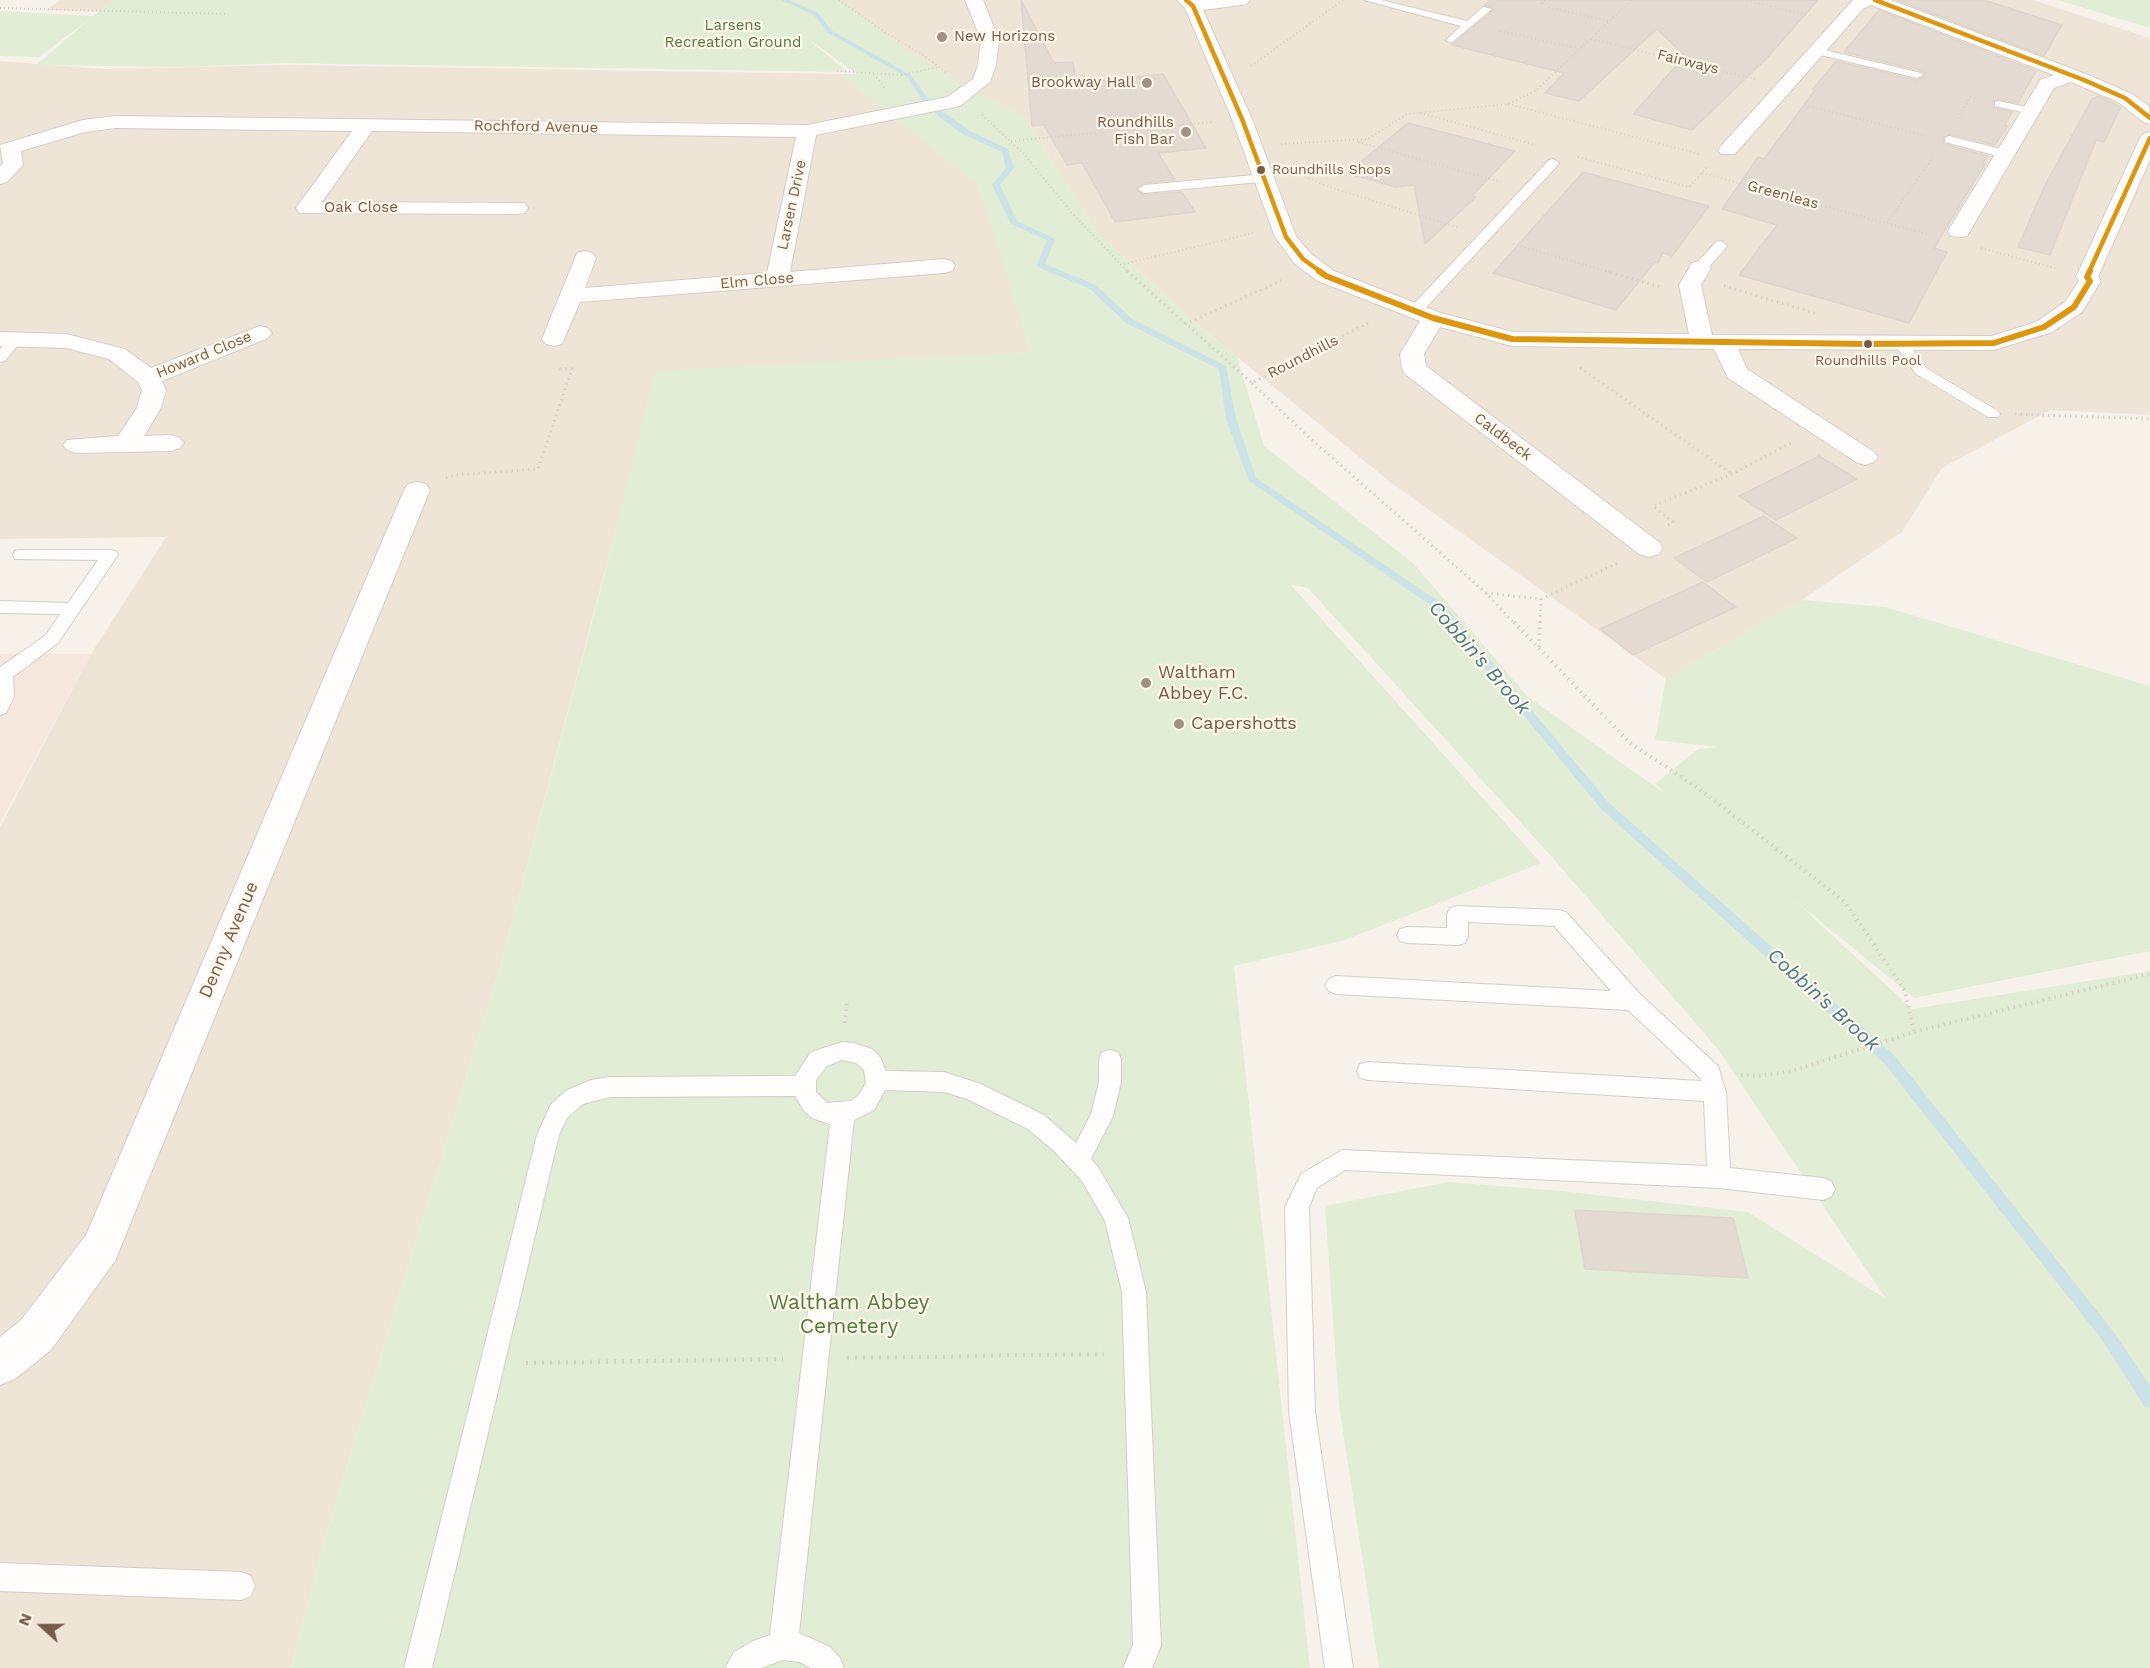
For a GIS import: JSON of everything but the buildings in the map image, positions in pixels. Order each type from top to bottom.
[{"type":"street","points":[[961,97],[981,82],[987,65],[990,40],[974,0]]},
{"type":"street","points":[[1241,0],[1190,3],[1224,74],[1254,146],[1286,237],[1303,259],[1326,276],[1416,312],[1512,339],[1994,343],[2044,327],[2074,307],[2090,280],[2087,277],[2150,138]]},
{"type":"street","points":[[1728,150],[1842,22],[1857,6],[1867,0]]},
{"type":"street","points":[[1875,0],[2125,98],[2150,118]]},
{"type":"street","points":[[1959,231],[2047,84],[2071,75]]},
{"type":"street","name":"Rochford Avenue","points":[[5,149],[83,126],[115,122],[807,131],[909,111],[961,97]]},
{"type":"street","name":"Oak Close","points":[[366,125],[306,208],[517,208]]},
{"type":"street","name":"Larsen Drive","points":[[777,279],[807,131]]},
{"type":"street","points":[[0,178],[13,165],[5,149]]},
{"type":"street","points":[[554,339],[585,258]]},
{"type":"street","name":"Elm Close","points":[[571,296],[944,266]]},
{"type":"street","points":[[1697,273],[1690,285],[1712,342],[1737,373],[1818,428],[1866,457]]},
{"type":"street","name":"Caldbeck","points":[[1416,312],[1412,354],[1414,369],[1642,544]]},
{"type":"street","name":"Howard Close","points":[[148,378],[260,333]]},
{"type":"street","name":"Howard Close","points":[[5,346],[66,341],[117,354],[148,378],[154,390],[149,408],[126,444]]},
{"type":"street","points":[[76,445],[171,443]]},
{"type":"street","name":"Denny Avenue","points":[[0,1364],[36,1335],[101,1248],[417,490]]},
{"type":"lane","points":[[1370,0],[1470,25]]},
{"type":"lane","points":[[1451,40],[1487,9]]},
{"type":"lane","points":[[1816,51],[1917,75]]},
{"type":"lane","points":[[2000,104],[2031,111]]},
{"type":"lane","points":[[1949,140],[2005,154]]},
{"type":"lane","points":[[1416,312],[1553,163]]},
{"type":"lane","points":[[1144,189],[1266,178]]},
{"type":"lane","points":[[1697,273],[1721,245]]},
{"type":"lane","points":[[1900,342],[1921,371],[1993,414]]},
{"type":"lane","points":[[0,709],[5,697],[2,674],[52,639],[110,555],[21,555]]},
{"type":"lane","points":[[0,608],[73,609]]},
{"type":"lane","points":[[1407,935],[1458,937],[1456,914],[1559,918],[1633,1001],[1713,1083],[1719,1177]]},
{"type":"lane","points":[[1336,985],[1633,1001]]},
{"type":"lane","points":[[842,1051],[864,1056],[872,1064],[877,1080],[873,1094],[866,1103],[855,1110],[831,1114],[820,1111],[812,1104],[806,1096],[804,1086],[811,1066],[819,1059],[842,1051]]},
{"type":"lane","points":[[1078,1161],[1102,1116],[1110,1082],[1110,1059]]},
{"type":"lane","points":[[1368,1071],[1713,1083]]},
{"type":"lane","points":[[877,1080],[944,1082],[973,1091],[1036,1122],[1090,1174],[1116,1218],[1134,1292],[1147,1646],[1137,1668]]},
{"type":"lane","points":[[418,1668],[548,1135],[559,1111],[574,1097],[610,1086],[804,1086]]},
{"type":"lane","points":[[783,1646],[843,1113]]},
{"type":"lane","points":[[1339,1668],[1302,1413],[1297,1207],[1309,1181],[1342,1160],[1719,1177],[1823,1189]]},
{"type":"lane","points":[[0,1577],[241,1586]]},
{"type":"lane","points":[[739,1668],[744,1662],[763,1651],[783,1646],[803,1648],[820,1657],[830,1668]]},
{"type":"path","name":"Roundhills","points":[[839,0],[940,67],[961,97],[1025,155],[1071,212],[1120,265],[1252,383],[1416,312]]},
{"type":"path","points":[[1224,74],[1249,68],[1343,0]]},
{"type":"path","points":[[1545,0],[1542,3],[1551,8],[1610,21]]},
{"type":"path","points":[[1254,146],[1368,139],[1407,114],[1509,103],[1535,91],[1632,0]]},
{"type":"path","points":[[1743,0],[1842,22]]},
{"type":"path","points":[[0,8],[226,14]]},
{"type":"path","points":[[1470,25],[1578,49]]},
{"type":"path","name":"Fairways","points":[[1591,39],[1933,137]]},
{"type":"path","points":[[837,71],[901,75],[940,67]]},
{"type":"path","points":[[1509,103],[1701,155]]},
{"type":"path","points":[[1010,141],[1242,119]]},
{"type":"path","points":[[1356,141],[1528,190]]},
{"type":"path","name":"Greenleas","points":[[1707,165],[1702,173],[1938,237]]},
{"type":"path","points":[[1120,265],[1283,226]]},
{"type":"path","points":[[1980,248],[2087,277]]},
{"type":"path","points":[[1185,324],[1313,267]]},
{"type":"path","points":[[1697,273],[1817,313]]},
{"type":"path","points":[[417,490],[455,475],[538,469],[572,369],[560,369],[573,340],[554,339]]},
{"type":"path","points":[[1540,340],[1732,474]]},
{"type":"path","points":[[1252,383],[1311,439],[1486,593],[1630,743],[1698,788],[1845,902],[1905,991],[1914,1032]]},
{"type":"path","points":[[1993,414],[2150,419]]},
{"type":"path","points":[[1486,593],[1541,599],[1642,544],[1673,522],[1653,507],[1732,474],[1818,428]]},
{"type":"path","points":[[1539,647],[1541,599]]},
{"type":"path","points":[[1713,1083],[1792,1071],[1914,1032],[2150,974]]},
{"type":"shaded area","points":[[60,0],[113,0],[99,12],[46,10]]},
{"type":"shaded area","points":[[841,0],[2033,0],[2150,38],[2150,415],[2050,410],[1942,468],[1902,532],[1802,600],[1666,679],[1390,482],[1193,321],[1096,231],[1026,119],[908,54]]},
{"type":"shaded area","points":[[0,61],[104,69],[289,65],[840,74],[978,185],[1006,267],[1031,352],[803,365],[620,514],[502,960],[325,1538],[291,1668],[0,1668],[0,827],[91,654],[166,537],[0,539]]},
{"type":"shaded area","points":[[0,654],[91,654],[0,824]]},
{"type":"green space","points":[[113,0],[841,0],[910,53],[1026,119],[1096,231],[1200,327],[1237,357],[1264,446],[1414,564],[1528,697],[1667,795],[1655,784],[1698,749],[1717,747],[1655,740],[1666,679],[1802,600],[1885,607],[2150,686],[2150,951],[1914,998],[1793,899],[1912,1009],[2150,971],[2150,1668],[1379,1668],[1339,1405],[1325,1206],[1448,1182],[1561,1191],[1748,1212],[1886,1299],[1717,1048],[1551,856],[1308,588],[1291,585],[1541,863],[1345,940],[1234,966],[1310,1668],[291,1668],[325,1538],[502,960],[600,592],[655,371],[1031,352],[978,185],[840,74],[857,74],[804,36],[848,72],[283,63],[184,67],[36,65],[91,18],[39,57],[0,56],[0,11],[94,16]]},
{"type":"green space","points":[[2058,0],[2150,0],[2150,28],[2094,11]]},
{"type":"waterway","name":"Cobbin's Brook","points":[[784,0],[816,14],[830,32],[909,76],[925,100],[942,115],[967,133],[1005,151],[1010,168],[996,185],[1014,222],[1051,239],[1041,265],[1093,287],[1129,321],[1223,368],[1231,419],[1252,479],[1440,607],[1605,806],[1889,1059],[2108,1336],[2150,1400]]},
{"type":"transit line","points":[[1186,0],[1193,6],[1242,119],[1286,237],[1303,259],[1326,276],[1433,318],[1512,339],[1866,344],[1994,343],[2044,327],[2074,307],[2090,281],[2087,277],[2150,138]]},
{"type":"transit line","points":[[1875,0],[2084,80],[2125,98],[2150,118]]},
{"type":"place","name":"New Horizons","points":[[942,37]]},
{"type":"place","name":"Brookway Hall","points":[[1147,83]]},
{"type":"place","name":"Roundhills Fish Bar","points":[[1186,132]]},
{"type":"place","name":"Roundhills Shops","points":[[1261,170]]},
{"type":"place","name":"Roundhills Pool","points":[[1868,344]]},
{"type":"place","name":"Waltham Abbey F.C.","points":[[1146,683]]},
{"type":"place","name":"Capershotts","points":[[1179,724]]},
{"type":"park label","name":"Larsens Recreation Ground","points":[[733,34]]},
{"type":"park label","name":"Waltham Abbey Cemetery","points":[[849,1315]]}]
